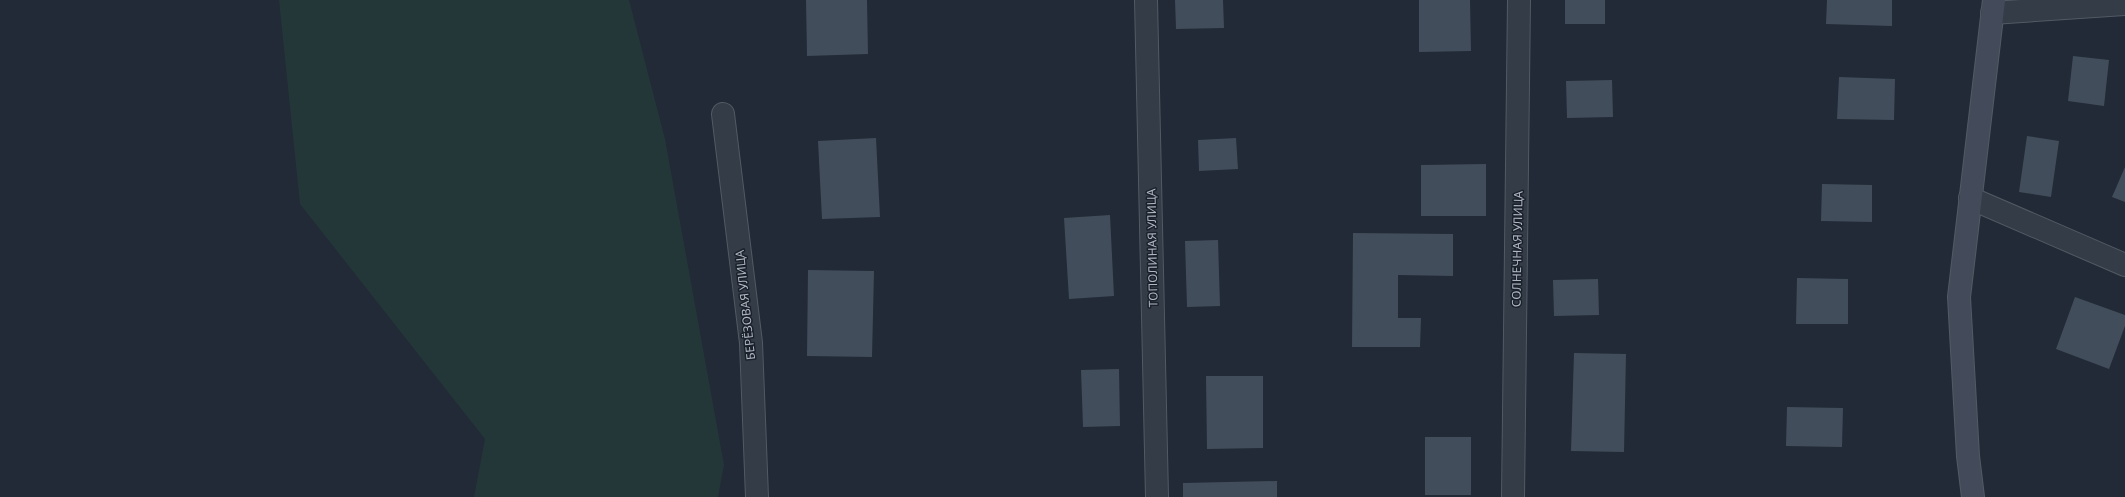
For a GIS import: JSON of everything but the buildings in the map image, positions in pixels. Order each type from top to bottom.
[{"type":"main road","points":[[1974,497],[1968,456],[1959,297],[1993,7]]},
{"type":"street","name":"ТОПОЛИНАЯ УЛИЦА","points":[[1146,0],[1157,497]]},
{"type":"street","name":"СОЛНЕЧНАЯ УЛИЦА","points":[[1514,497],[1520,0]]},
{"type":"street","points":[[1993,7],[2125,4]]},
{"type":"street","name":"БЕРЁЗОВАЯ УЛИЦА","points":[[723,114],[751,343],[757,497]]},
{"type":"street","points":[[1970,198],[2125,265]]},
{"type":"shaded area","points":[[279,0],[629,0],[665,139],[724,465],[718,497],[474,497],[485,439],[300,204]]}]
